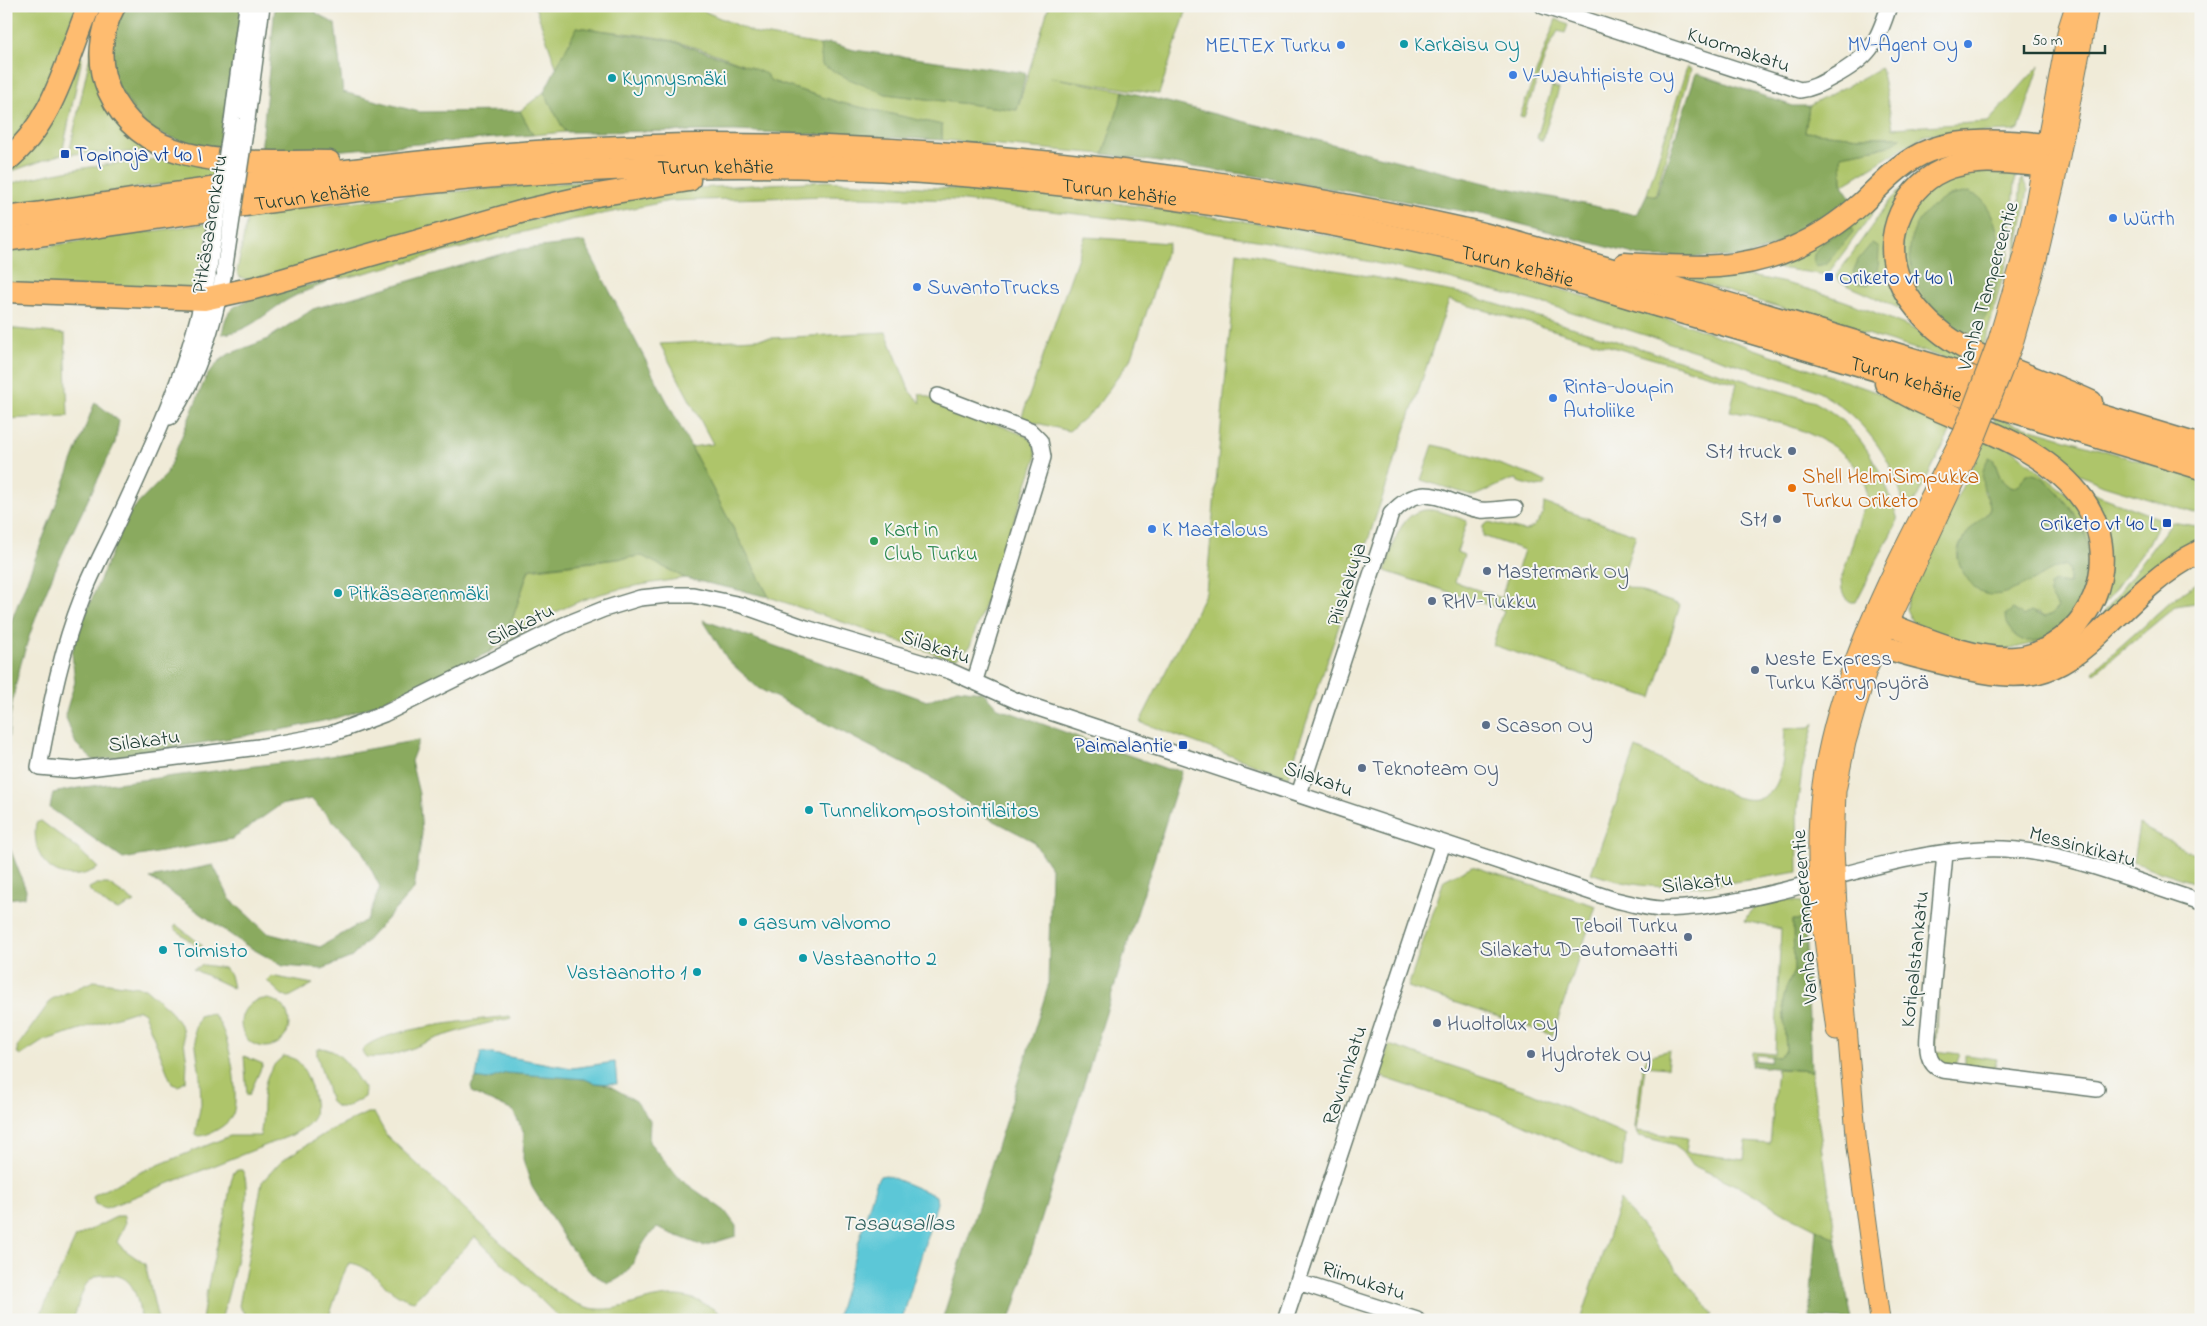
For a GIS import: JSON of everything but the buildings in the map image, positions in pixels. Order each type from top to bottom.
[{"type":"highway","points":[[6,161],[38,126],[53,101],[64,77],[90,6]]},
{"type":"highway","points":[[114,6],[106,25],[101,52],[105,82],[120,112],[141,133],[156,142],[186,155],[220,160],[400,163]]},
{"type":"highway","points":[[1588,263],[1691,268],[1733,266],[1767,258],[1793,248],[1833,226],[1899,168],[1928,151],[1964,143],[2022,142],[2049,156]]},
{"type":"highway","name":"Turun kehätie","points":[[6,218],[400,163],[576,149],[696,145],[922,151],[1101,167],[1276,193],[1476,233],[1588,263],[2201,446]]},
{"type":"highway","points":[[2049,156],[1969,162],[1950,167],[1929,178],[1918,187],[1899,216],[1893,242],[1896,269],[1900,281],[1918,310],[1943,334],[2017,371],[2067,390],[2155,432]]},
{"type":"highway","points":[[6,291],[212,297],[585,196],[769,167]]},
{"type":"highway","name":"Turun kehätie","points":[[6,240],[295,199],[462,179],[580,170],[769,167],[921,172],[1098,187],[1295,218],[1485,256],[1844,360],[2201,468]]},
{"type":"highway","points":[[1844,360],[1922,402],[1996,434],[2054,469],[2072,486],[2087,506],[2097,526],[2102,546],[2099,582],[2086,612],[2067,634],[2039,652],[2023,657],[1999,658],[1877,634]]},
{"type":"highway","points":[[1877,634],[1901,653],[1996,675],[2014,676],[2035,673],[2059,664],[2076,654],[2150,585],[2201,551]]},
{"type":"main road","name":"Vanha Tampereentie","points":[[1880,1320],[1857,1147],[1843,1079],[1826,958],[1827,879],[1834,809],[1840,769],[1854,712],[1877,634],[1970,435],[2037,260],[2049,156],[2068,28],[2075,6]]},
{"type":"main road","name":"Vanha Tampereentie","points":[[2049,156],[2088,6]]},
{"type":"street","name":"Pitkäsaarenkatu","points":[[212,297],[208,274],[232,121],[247,6]]},
{"type":"street","name":"Pitkäsaarenkatu","points":[[39,767],[54,686],[82,597],[157,437],[198,325],[224,272],[248,119],[262,6]]},
{"type":"street","name":"Kuormakatu","points":[[1551,8],[1794,89],[1814,87],[1854,65],[1872,49],[1881,32],[1889,6]]},
{"type":"street","points":[[938,396],[1030,431],[1040,441],[1043,458],[975,680]]},
{"type":"street","name":"Piiskakuja","points":[[1299,794],[1391,514],[1400,504],[1414,496],[1433,494],[1480,510],[1515,508]]},
{"type":"street","name":"Silakatu","points":[[39,767],[73,770],[258,747],[331,734],[384,714],[572,622],[619,604],[653,596],[693,595],[717,599],[975,680],[1018,701],[1615,900],[1662,909],[1736,900],[1794,889],[1827,879]]},
{"type":"street","name":"Ravurinkatu","points":[[1286,1320],[1443,843]]},
{"type":"street","name":"Messinkikatu","points":[[1827,879],[1945,854],[2000,849],[2036,852],[2201,902]]},
{"type":"street","name":"Kotipalstankatu","points":[[1945,854],[1927,1048],[1935,1066],[1942,1070],[2097,1089]]},
{"type":"street","name":"Riimukatu","points":[[1298,1282],[1416,1320]]},
{"type":"green space","points":[[14,6],[81,6],[35,116],[6,150],[6,22]]},
{"type":"green space","points":[[124,6],[243,6],[220,154],[148,130],[113,79],[112,38]]},
{"type":"green space","points":[[275,6],[317,6],[316,13],[335,24],[343,92],[419,112],[520,111],[533,135],[331,151],[261,153]]},
{"type":"green space","points":[[531,6],[692,6],[757,34],[820,45],[823,65],[886,94],[1017,110],[1049,6],[1188,6],[1159,94],[1049,77],[1124,91],[1103,154],[942,140],[942,125],[841,103],[771,81],[753,69],[708,51],[669,40],[646,36],[577,27],[557,69],[536,9]]},
{"type":"green space","points":[[1556,19],[1568,25],[1565,33],[1558,31],[1548,49],[1524,117],[1520,116]]},
{"type":"green space","points":[[577,27],[668,40],[745,65],[766,74],[771,81],[841,103],[942,125],[942,140],[735,131],[565,132],[544,92]]},
{"type":"green space","points":[[830,43],[854,50],[1026,73],[1017,110],[886,94],[849,79],[822,65],[820,45]]},
{"type":"green space","points":[[92,47],[161,151],[69,154]]},
{"type":"green space","points":[[77,55],[82,58],[62,154],[6,173],[6,168]]},
{"type":"green space","points":[[2040,65],[2019,129],[2014,131],[1926,134],[1842,185],[1841,155],[1889,146],[1901,137],[1860,137],[1805,132],[1809,106],[1881,68],[1893,128],[1988,122]]},
{"type":"green space","points":[[1687,67],[1691,69],[1655,196],[1647,194]]},
{"type":"green space","points":[[1696,73],[1793,106],[1809,106],[1805,132],[1860,137],[1902,137],[1889,146],[1841,155],[1842,185],[1852,200],[1805,233],[1746,257],[1645,257],[1486,215],[1256,176],[1103,154],[1124,91],[1497,186],[1637,215],[1647,194],[1656,196]]},
{"type":"green space","points":[[1552,87],[1559,89],[1542,141],[1537,138]]},
{"type":"green space","points":[[544,92],[565,132],[533,135],[520,111]]},
{"type":"green space","points":[[159,159],[219,163],[218,176],[6,207],[6,185],[82,168]]},
{"type":"green space","points":[[1962,171],[2016,172],[2009,254],[1982,347],[1962,338],[1916,299],[1898,242],[1923,192]],"holes":[[[1981,199],[1988,211],[1996,233],[1999,255],[1994,292]]]},
{"type":"green space","points":[[1907,174],[1886,195],[1827,275],[1764,266]]},
{"type":"green space","points":[[1915,176],[1897,204],[1912,314],[1838,281],[1836,276],[1891,199]]},
{"type":"green space","points":[[646,178],[248,280],[240,277],[237,272],[248,214],[447,192]]},
{"type":"green space","points":[[2021,179],[2028,190],[2015,265]]},
{"type":"green space","points":[[826,181],[1066,196],[1304,230],[1375,246],[1448,258],[1687,325],[1876,392],[1954,425],[1915,501],[1905,508],[1897,482],[1873,438],[1850,414],[1824,395],[1809,387],[1553,306],[1441,277],[1300,247],[1138,221],[955,200],[827,196],[670,201],[571,220],[341,279],[337,273],[405,250],[659,190]]},
{"type":"green space","points":[[1968,192],[1981,199],[1989,210],[1998,234],[2000,257],[1997,284],[1988,312],[1973,331],[1963,334],[1945,321],[1930,306],[1919,287],[1912,268],[1910,248],[1915,229],[1926,212],[1948,197]]},
{"type":"green space","points":[[210,223],[199,293],[6,283],[6,252]]},
{"type":"green space","points":[[1852,227],[1853,232],[1826,264],[1816,266],[1814,254],[1817,249],[1846,228]]},
{"type":"green space","points":[[1085,237],[1169,243],[1132,357],[1095,409],[1069,431],[1021,419]]},
{"type":"green space","points":[[584,242],[769,597],[685,578],[642,556],[529,569],[513,617],[490,652],[370,707],[336,718],[291,728],[94,761],[76,744],[65,715],[75,682],[72,653],[78,631],[128,514],[166,475],[206,377],[218,362],[229,354],[266,340],[313,309],[515,250]]},
{"type":"green space","points":[[1872,243],[1879,247],[1878,271],[1872,282],[1868,285],[1857,283],[1853,272],[1858,260]]},
{"type":"green space","points":[[1237,252],[1460,293],[1815,402],[1846,424],[1858,437],[1878,468],[1898,520],[1856,602],[1849,602],[1842,590],[1841,580],[1867,496],[1862,477],[1850,460],[1833,447],[1791,427],[1730,411],[1737,383],[1449,300],[1288,777],[1140,722],[1206,592]]},
{"type":"green space","points":[[1734,274],[1798,286],[1830,296],[1891,319],[1981,360],[1977,368],[1677,276]]},
{"type":"green space","points":[[326,281],[327,283],[287,300],[249,326],[222,334],[228,315],[239,304],[262,296]]},
{"type":"green space","points":[[6,328],[65,334],[68,416],[6,419]]},
{"type":"green space","name":"Kart in Club Turku","points":[[886,332],[910,392],[921,403],[919,393],[1024,435],[1034,443],[1036,458],[970,646],[956,658],[948,658],[769,597],[691,447],[713,444],[660,344]]},
{"type":"green space","points":[[95,402],[119,421],[115,443],[60,560],[42,601],[27,643],[16,686],[9,728],[9,769],[6,768],[6,635]]},
{"type":"green space","points":[[1995,418],[2201,479],[2201,515],[2103,485],[2066,469],[1992,426]]},
{"type":"green space","points":[[1987,438],[2010,447],[2086,510],[2095,586],[2053,639],[1997,652],[1913,624],[1906,609],[1910,589]],"holes":[[[1993,459],[1998,473],[2008,486],[2013,488],[2020,484],[2026,474],[2064,500],[2074,512],[2088,549],[2086,582],[2033,642],[2013,609],[2023,616],[2037,612],[2044,617],[2052,614],[2058,607],[2054,582],[2069,584],[2069,570],[2065,565],[2024,585],[2003,592],[1991,593],[1979,591],[1958,558],[1961,542],[1984,516],[1990,506],[1983,492]]]},
{"type":"green space","points":[[1433,445],[1466,453],[1534,476],[1546,482],[1544,486],[1536,487],[1518,482],[1517,479],[1511,480],[1474,496],[1421,480]]},
{"type":"green space","points":[[1989,457],[1993,459],[1998,473],[2008,486],[2013,488],[2020,484],[2026,474],[2038,476],[2048,482],[2074,514],[2086,536],[2087,571],[2082,599],[2071,616],[2063,624],[2054,632],[2035,641],[2025,641],[2014,635],[2008,627],[2006,614],[2013,609],[2023,616],[2031,611],[2044,617],[2052,614],[2058,607],[2050,594],[2049,585],[2054,582],[2069,584],[2069,570],[2065,565],[2011,591],[1990,595],[1980,592],[1969,581],[1959,562],[1958,553],[1962,540],[1989,511],[1989,502],[1984,491],[1982,476]]},
{"type":"green space","points":[[2089,492],[2161,519],[2149,543],[2098,612]]},
{"type":"green space","points":[[1544,503],[1636,535],[1620,584],[1680,605],[1652,698],[1493,645],[1504,610],[1385,571],[1399,530],[1405,521],[1412,515],[1422,511],[1433,510],[1467,521],[1457,552],[1464,555],[1455,582],[1501,598],[1510,570],[1517,572],[1524,550],[1483,536],[1483,526],[1489,522],[1525,531],[1539,520],[1543,513]]},
{"type":"green space","points":[[2172,522],[2201,527],[2201,545],[2091,630]]},
{"type":"green space","points":[[642,556],[685,578],[625,588],[577,602],[526,629],[490,652],[513,617],[529,570]]},
{"type":"green space","points":[[2201,580],[2201,602],[2176,606],[2095,673],[2093,671],[2172,600]]},
{"type":"green space","points":[[703,620],[927,701],[957,689],[983,692],[998,708],[1167,769],[1182,770],[1010,1320],[942,1320],[1048,987],[1051,868],[1033,841],[985,816],[935,780],[758,688],[728,660]]},
{"type":"green space","points":[[1814,723],[1802,770],[1797,809],[1798,872],[1719,884],[1668,887],[1617,881],[1591,873],[1636,748],[1736,797],[1752,799],[1764,797],[1773,790],[1778,780],[1782,768],[1785,728],[1810,727]]},
{"type":"green space","points":[[419,740],[411,761],[419,794],[422,834],[414,889],[352,957],[322,969],[283,966],[244,944],[150,878],[213,865],[230,899],[267,933],[320,947],[368,919],[380,887],[361,849],[311,799],[280,805],[232,839],[123,859],[50,808],[53,793],[84,787],[313,759]]},
{"type":"green space","points":[[41,821],[78,849],[98,868],[84,874],[72,875],[61,874],[51,868],[43,860],[35,837],[36,823]]},
{"type":"green space","points":[[2139,825],[2201,858],[2201,885],[2133,862]]},
{"type":"green space","points":[[6,838],[26,890],[25,897],[6,899]]},
{"type":"green space","points":[[1472,866],[1596,906],[1553,1035],[1408,987],[1444,880]]},
{"type":"green space","points":[[97,884],[108,884],[135,902],[118,910],[108,906],[90,891],[89,888]]},
{"type":"green space","points":[[1785,900],[1802,902],[1805,920],[1793,920],[1794,971],[1786,988],[1783,1002],[1786,1050],[1779,1057],[1756,1055],[1756,1061],[1752,1060],[1752,1052],[1775,1054],[1781,929],[1745,921],[1752,910],[1761,904]]},
{"type":"green space","points":[[1793,920],[1805,920],[1811,1071],[1751,1066],[1752,1060],[1770,1062],[1771,1056],[1779,1057],[1786,1050],[1783,1002],[1786,988],[1794,971]]},
{"type":"green space","points":[[176,925],[202,945],[201,950],[174,928]]},
{"type":"green space","points":[[204,965],[224,968],[230,975],[233,988],[193,969]]},
{"type":"green space","points":[[271,976],[313,984],[289,997],[282,995],[267,981]]},
{"type":"green space","points":[[94,981],[145,988],[170,1010],[182,1028],[187,1062],[186,1080],[178,1086],[172,1084],[144,1013],[139,1010],[43,1041],[20,1056],[18,1054],[17,1047],[52,999]]},
{"type":"green space","points":[[1938,991],[1935,1051],[1960,1054],[1956,1065],[1940,1063],[1933,1052]]},
{"type":"green space","points":[[265,999],[274,1001],[282,1006],[287,1014],[289,1023],[287,1032],[282,1040],[274,1045],[265,1047],[256,1045],[248,1040],[243,1032],[241,1023],[243,1014],[248,1006],[256,1001]]},
{"type":"green space","points":[[211,1013],[223,1031],[228,1045],[234,1076],[235,1104],[231,1118],[223,1126],[208,1134],[198,1136],[195,1134],[201,1104],[200,1077],[194,1030],[199,1016]]},
{"type":"green space","points":[[510,1016],[511,1018],[440,1037],[394,1055],[375,1058],[366,1057],[362,1052],[369,1044],[406,1031]]},
{"type":"green space","points":[[1389,1045],[1530,1092],[1626,1135],[1622,1169],[1518,1122],[1379,1076]]},
{"type":"green space","points":[[321,1048],[335,1053],[347,1063],[365,1090],[364,1097],[346,1107],[337,1107],[331,1102],[317,1055],[317,1050]]},
{"type":"green space","points":[[1669,1050],[1667,1068],[1645,1066],[1637,1131],[1688,1138],[1686,1152],[1744,1160],[1746,1142],[1770,1144],[1777,1069],[1811,1071],[1836,1239],[1786,1214],[1745,1189],[1692,1165],[1683,1152],[1672,1144],[1639,1136],[1635,1127],[1642,1069],[1648,1056]]},
{"type":"green space","points":[[1965,1055],[1997,1059],[1995,1067],[1992,1070],[1965,1067]]},
{"type":"green space","points":[[244,1056],[263,1064],[249,1095],[247,1095]]},
{"type":"green space","points":[[284,1056],[295,1059],[300,1064],[311,1087],[314,1112],[313,1118],[307,1126],[292,1135],[106,1208],[95,1204],[93,1197],[96,1194],[141,1172],[230,1136],[260,1136],[266,1082],[275,1064]]},
{"type":"green space","points":[[506,1073],[585,1079],[594,1083],[608,1085],[636,1101],[650,1121],[649,1142],[681,1180],[725,1211],[736,1226],[736,1236],[703,1246],[657,1228],[644,1243],[631,1267],[618,1279],[608,1283],[590,1272],[569,1246],[532,1187],[523,1159],[524,1133],[513,1111],[473,1093],[471,1086],[476,1078],[487,1080]]},
{"type":"green space","points":[[367,1113],[374,1113],[387,1136],[543,1282],[565,1298],[590,1308],[611,1309],[660,1297],[683,1297],[705,1304],[729,1320],[562,1320],[475,1237],[414,1301],[395,1293],[365,1269],[349,1263],[328,1320],[249,1320],[239,1306],[262,1182],[281,1161],[329,1131]]},
{"type":"green space","points":[[242,1170],[246,1181],[246,1198],[240,1242],[230,1288],[221,1320],[202,1320],[231,1182],[234,1172]]},
{"type":"green space","points":[[1620,1200],[1713,1314],[1707,1320],[1581,1320]]},
{"type":"green space","points":[[118,1216],[124,1216],[125,1224],[117,1242],[122,1248],[145,1264],[158,1320],[142,1320],[136,1294],[128,1282],[122,1277],[104,1275],[93,1278],[85,1286],[73,1320],[38,1320],[76,1237]]},
{"type":"green space","points":[[1816,1229],[1836,1239],[1852,1320],[1809,1318]]},
{"type":"water","points":[[481,1052],[572,1068],[615,1062],[617,1084],[594,1083],[585,1079],[506,1073],[487,1080],[476,1078]]},
{"type":"water","name":"Tasausallas","points":[[886,1175],[936,1196],[937,1203],[902,1320],[836,1320],[876,1183],[880,1176]]},
{"type":"place","name":"Karkaisu Oy","points":[[1404,44]]},
{"type":"place","name":"MV-Agent Oy","points":[[1968,44]]},
{"type":"place","name":"MELTEX Turku","points":[[1341,45]]},
{"type":"place","name":"V-Wauhtipiste Oy","points":[[1513,75]]},
{"type":"place","name":"Kynnysmäki","points":[[612,78]]},
{"type":"place","name":"Topinoja vt 40 I","points":[[65,154]]},
{"type":"place","name":"Würth","points":[[2113,218]]},
{"type":"place","name":"Oriketo vt 40 I","points":[[1829,277]]},
{"type":"place","name":"SuvantoTrucks","points":[[917,287]]},
{"type":"place","name":"Rinta-Joupin Autoliike","points":[[1553,398]]},
{"type":"place","name":"St1 truck","points":[[1792,451]]},
{"type":"place","name":"Shell HelmiSimpukka Turku Oriketo","points":[[1792,488]]},
{"type":"place","name":"St1","points":[[1777,519]]},
{"type":"place","name":"Oriketo vt 40 L","points":[[2167,523]]},
{"type":"place","name":"K Maatalous","points":[[1152,529]]},
{"type":"place","name":"Kart in Club Turku","points":[[874,541]]},
{"type":"place","name":"Mastermark Oy","points":[[1487,571]]},
{"type":"place","name":"Pitkäsaarenmäki","points":[[338,593]]},
{"type":"place","name":"RHV-Tukku","points":[[1432,601]]},
{"type":"place","name":"Neste Express Turku Kärrynpyörä","points":[[1755,670]]},
{"type":"place","name":"Scason Oy","points":[[1486,725]]},
{"type":"place","name":"Paimalantie","points":[[1183,745]]},
{"type":"place","name":"Teknoteam Oy","points":[[1362,768]]},
{"type":"place","name":"Tunnelikompostointilaitos","points":[[809,810]]},
{"type":"place","name":"Gasum valvomo","points":[[743,922]]},
{"type":"place","name":"Teboil Turku Silakatu D-automaatti","points":[[1688,937]]},
{"type":"place","name":"Toimisto","points":[[163,950]]},
{"type":"place","name":"Vastaanotto 2","points":[[803,958]]},
{"type":"place","name":"Vastaanotto 1","points":[[697,972]]},
{"type":"place","name":"Huoltolux Oy","points":[[1437,1023]]},
{"type":"place","name":"Hydrotek Oy","points":[[1531,1054]]}]
